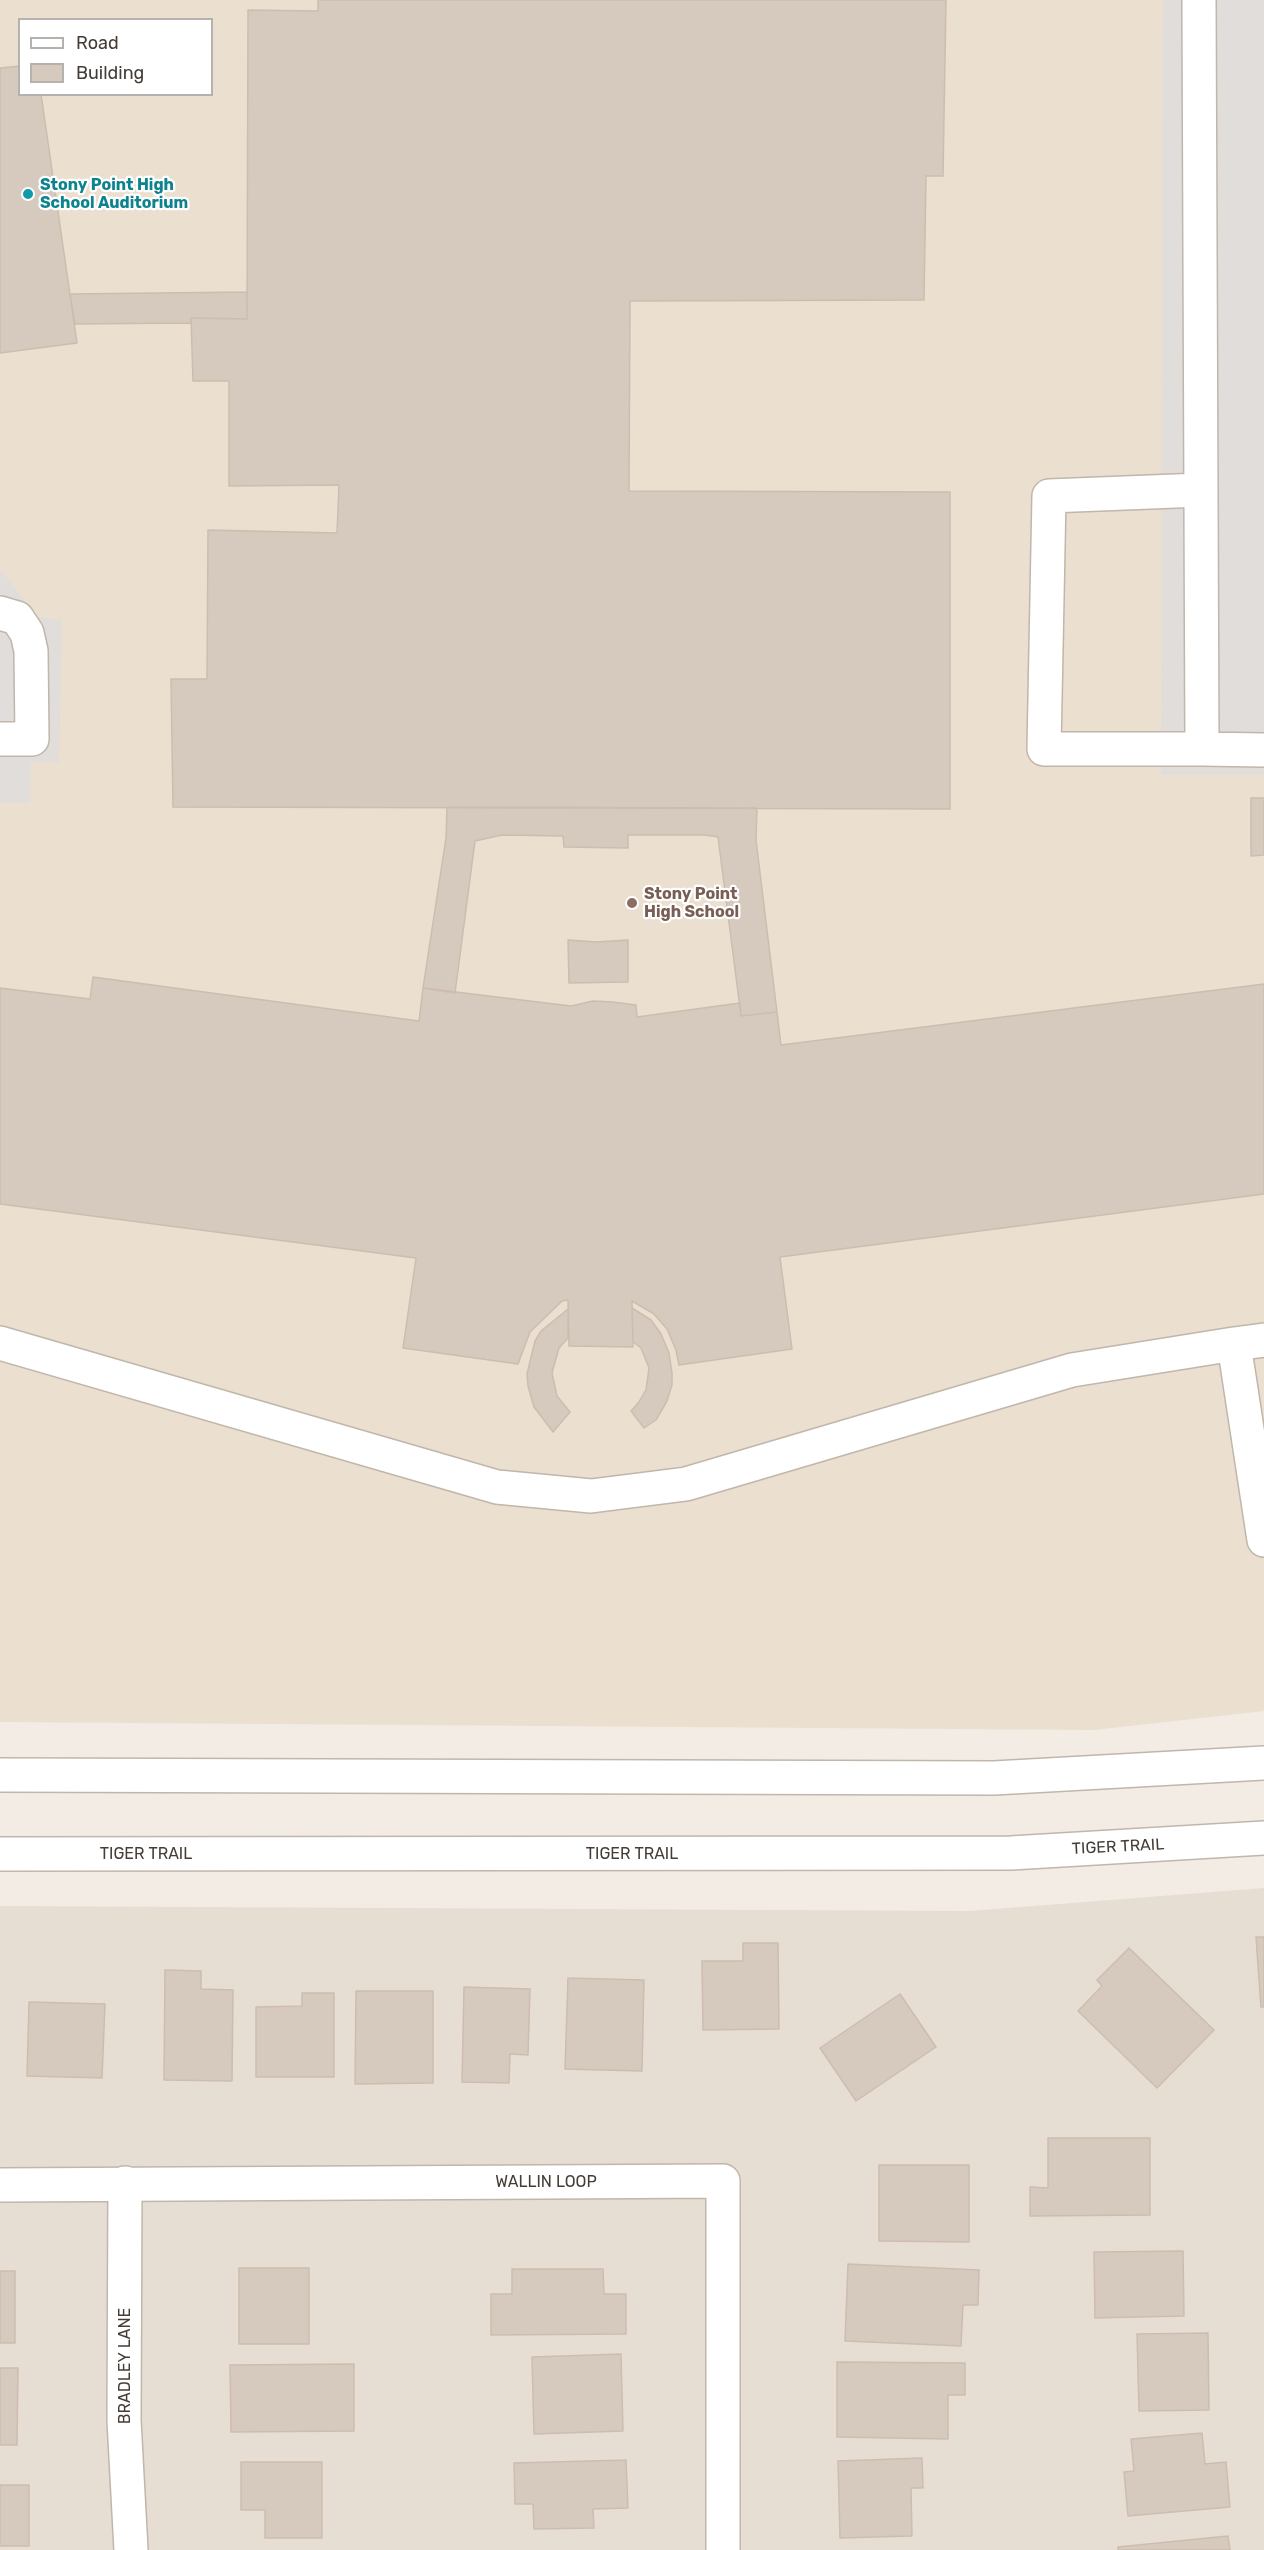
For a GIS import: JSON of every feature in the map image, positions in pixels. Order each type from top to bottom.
[{"type":"street","points":[[1199,0],[1202,749]]},
{"type":"street","points":[[1201,490],[1049,496],[1044,749],[1264,750]]},
{"type":"street","points":[[0,614],[17,618],[27,633],[31,651],[32,739],[0,739]]},
{"type":"street","points":[[0,1343],[497,1487],[591,1496],[686,1484],[1072,1370],[1249,1342],[1264,1540]]},
{"type":"street","points":[[0,1775],[994,1778],[1264,1763]]},
{"type":"street","name":"TIGER TRAIL","points":[[0,1854],[1011,1853],[1264,1838]]},
{"type":"street","name":"WALLIN LOOP","points":[[0,2184],[723,2181],[723,2550]]},
{"type":"street","name":"BRADLEY LANE","points":[[125,2182],[124,2420],[131,2550]]},
{"type":"shaded area","name":"Stony Point High School","points":[[0,0],[1264,0],[1264,1711],[1094,1730],[0,1722]]},
{"type":"shaded area","points":[[1163,0],[1264,0],[1264,775],[1161,775]]},
{"type":"shaded area","points":[[0,569],[37,617],[62,620],[59,762],[31,762],[30,803],[0,803]]},
{"type":"shaded area","points":[[1264,1888],[1264,2550],[0,2550],[0,1906],[969,1911]]},
{"type":"building","points":[[318,0],[946,0],[943,176],[926,176],[924,300],[630,301],[629,491],[950,492],[950,809],[173,807],[171,679],[207,679],[208,530],[337,533],[339,485],[229,486],[229,381],[193,381],[191,318],[247,319],[248,10],[318,11]]},
{"type":"building","name":"Stony Point High School Auditorium","points":[[18,66],[18,96],[41,96],[77,343],[0,353],[0,68]]},
{"type":"building","points":[[247,292],[247,319],[191,318],[191,323],[75,324],[70,294]]},
{"type":"building","points":[[1251,798],[1264,798],[1264,855],[1251,856]]},
{"type":"building","points":[[447,807],[757,808],[756,840],[777,1012],[741,1016],[718,837],[705,835],[628,835],[628,848],[564,847],[563,836],[502,835],[475,841],[455,993],[423,988],[446,838]]},
{"type":"building","points":[[568,940],[596,942],[628,940],[628,982],[569,983]]},
{"type":"building","points":[[93,977],[419,1021],[423,988],[571,1006],[593,1001],[636,1005],[637,1017],[740,1003],[741,1016],[777,1012],[781,1045],[1264,984],[1264,1194],[780,1257],[792,1349],[679,1365],[676,1350],[667,1329],[654,1314],[632,1301],[633,1347],[569,1346],[568,1300],[562,1301],[530,1332],[518,1364],[403,1348],[416,1258],[0,1204],[0,988],[90,999]]},
{"type":"building","points":[[632,1308],[651,1320],[661,1334],[669,1353],[672,1373],[672,1385],[667,1401],[656,1420],[644,1428],[631,1411],[646,1390],[649,1368],[641,1348],[633,1342]]},
{"type":"building","points":[[568,1309],[568,1338],[559,1348],[552,1373],[557,1396],[570,1412],[553,1432],[534,1407],[527,1374],[535,1341],[541,1331]]},
{"type":"building","points":[[1256,1937],[1264,1937],[1264,2007],[1261,2007]]},
{"type":"building","points":[[743,1943],[778,1943],[779,2029],[703,2030],[702,1961],[743,1961]]},
{"type":"building","points":[[1129,1948],[1214,2030],[1157,2088],[1078,2011],[1102,1986],[1097,1980]]},
{"type":"building","points":[[165,1970],[201,1971],[201,1989],[233,1990],[232,2081],[164,2080]]},
{"type":"building","points":[[568,1978],[644,1980],[642,2071],[565,2069]]},
{"type":"building","points":[[464,1987],[530,1989],[528,2055],[510,2054],[509,2083],[462,2082]]},
{"type":"building","points":[[356,1991],[433,1991],[433,2083],[355,2084]]},
{"type":"building","points":[[302,1993],[334,1993],[334,2077],[256,2077],[256,2007],[302,2006]]},
{"type":"building","points":[[900,1994],[936,2047],[856,2101],[820,2048]]},
{"type":"building","points":[[29,2002],[105,2004],[102,2078],[27,2076]]},
{"type":"building","points":[[1048,2138],[1150,2138],[1150,2215],[1030,2216],[1030,2187],[1048,2188]]},
{"type":"building","points":[[879,2165],[969,2165],[969,2242],[879,2241]]},
{"type":"building","points":[[1183,2251],[1184,2316],[1095,2318],[1094,2252]]},
{"type":"building","points":[[848,2264],[979,2270],[978,2305],[963,2305],[961,2346],[845,2341]]},
{"type":"building","points":[[239,2268],[309,2268],[309,2344],[239,2344]]},
{"type":"building","points":[[512,2269],[603,2269],[604,2294],[626,2294],[626,2334],[491,2335],[491,2294],[512,2294]]},
{"type":"building","points":[[0,2271],[15,2271],[15,2343],[0,2343]]},
{"type":"building","points":[[1208,2333],[1209,2410],[1139,2411],[1137,2334]]},
{"type":"building","points":[[621,2354],[623,2431],[534,2434],[532,2357]]},
{"type":"building","points":[[837,2362],[965,2363],[965,2395],[948,2395],[948,2439],[837,2437]]},
{"type":"building","points":[[354,2364],[354,2431],[231,2432],[230,2365]]},
{"type":"building","points":[[0,2368],[18,2368],[17,2445],[0,2445]]},
{"type":"building","points":[[1202,2433],[1205,2464],[1226,2462],[1230,2507],[1128,2516],[1124,2472],[1134,2471],[1131,2439]]},
{"type":"building","points":[[922,2458],[923,2488],[911,2488],[912,2536],[840,2538],[838,2461]]},
{"type":"building","points":[[626,2460],[628,2508],[593,2509],[594,2528],[534,2529],[533,2504],[515,2504],[514,2463]]},
{"type":"building","points":[[241,2462],[322,2462],[322,2538],[265,2538],[265,2510],[241,2510]]},
{"type":"building","points":[[0,2485],[29,2485],[29,2546],[0,2546]]},
{"type":"building","points":[[1228,2536],[1230,2550],[1118,2550],[1118,2547]]},
{"type":"place","name":"Stony Point High School Auditorium","points":[[28,194]]},
{"type":"place","name":"Stony Point High School","points":[[632,903]]}]
